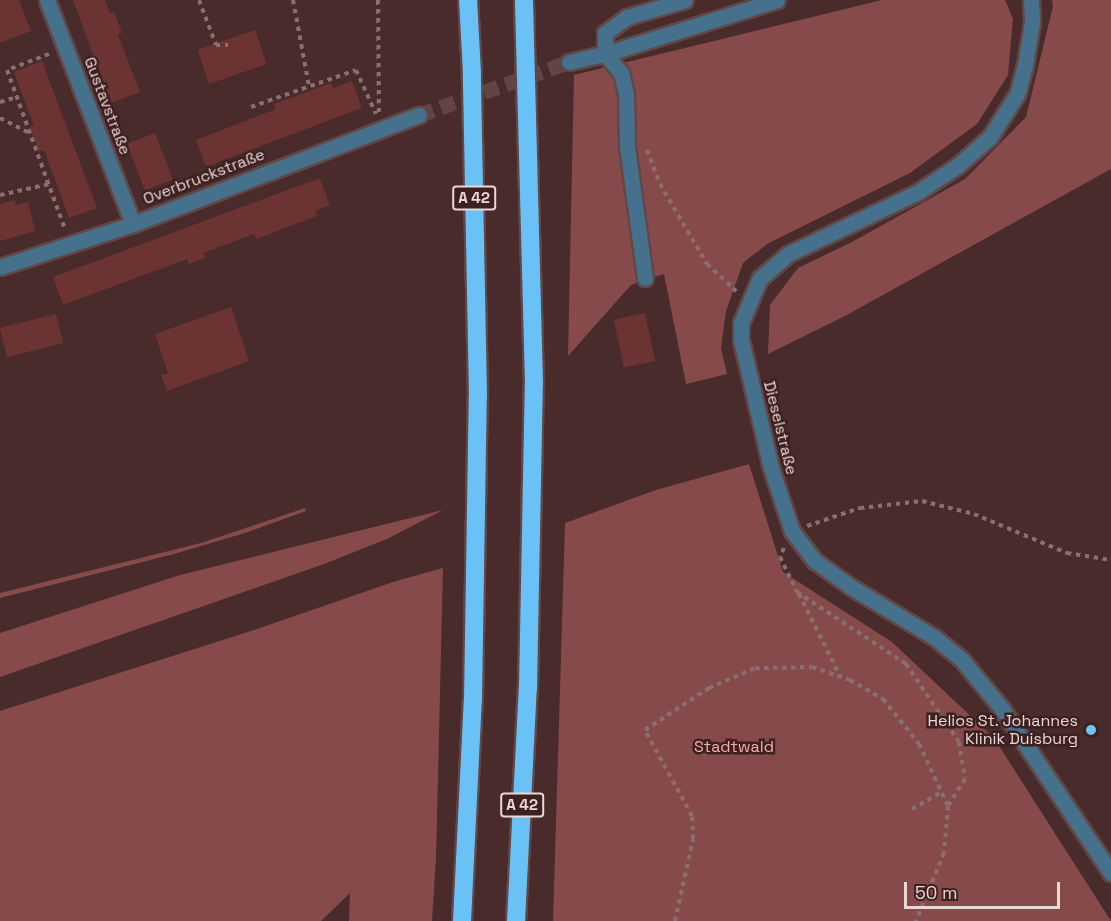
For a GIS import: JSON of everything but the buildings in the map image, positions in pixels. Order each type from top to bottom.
[{"type":"highway","name":"A 42","points":[[462,921],[473,700],[478,396],[472,85],[468,0]]},
{"type":"highway","name":"A 42","points":[[516,921],[528,688],[534,384],[524,0]]},
{"type":"street","name":"Gustavstraße","points":[[47,0],[133,224]]},
{"type":"street","points":[[645,278],[627,147],[626,94],[621,73],[605,54],[605,33],[627,17],[685,0]]},
{"type":"street","points":[[569,62],[605,54],[777,0]]},
{"type":"street","name":"Dieselstraße","points":[[1031,0],[1032,22],[1017,94],[990,137],[957,166],[918,192],[788,254],[760,278],[741,323],[745,363],[771,468],[792,531],[815,561],[851,587],[934,637],[962,660],[1002,709],[1111,873]]},
{"type":"street","name":"Overbruckstraße","points":[[0,267],[71,246],[133,224],[419,115]]},
{"type":"path","points":[[199,0],[216,45],[228,45]]},
{"type":"path","points":[[293,0],[309,86]]},
{"type":"path","points":[[251,107],[356,70],[379,120],[378,0]]},
{"type":"path","points":[[65,48],[7,70],[71,246]]},
{"type":"path","points":[[0,102],[17,97]]},
{"type":"path","points":[[0,118],[30,134]]},
{"type":"path","points":[[645,144],[660,184],[707,264],[748,302]]},
{"type":"path","points":[[0,195],[49,184]]},
{"type":"path","points":[[840,676],[780,557],[792,531],[860,508],[922,501],[974,514],[1067,553],[1111,560]]},
{"type":"path","points":[[797,592],[906,664],[959,742],[965,779],[948,806],[944,853],[916,921]]},
{"type":"path","points":[[675,921],[693,838],[692,816],[645,730],[709,688],[755,668],[812,667],[840,676],[883,699],[919,744],[948,806]]},
{"type":"path","points":[[912,809],[941,792]]},
{"type":"green space","points":[[882,0],[1005,0],[1013,19],[1008,75],[977,124],[910,173],[767,244],[743,263],[726,311],[721,348],[727,374],[686,384],[664,274],[631,285],[568,356],[574,75]]},
{"type":"green space","points":[[1052,0],[1111,0],[1111,169],[845,316],[768,354],[770,305],[798,268],[852,242],[965,179],[1026,117],[1053,6]]},
{"type":"green space","name":"Stadtwald","points":[[749,464],[783,572],[892,642],[994,738],[1111,921],[553,921],[565,523],[656,490]]},
{"type":"green space","points":[[305,508],[306,511],[245,533],[174,554],[0,598],[0,593],[201,543]]},
{"type":"green space","points":[[443,510],[387,539],[324,564],[0,677],[0,633],[180,575]]},
{"type":"green space","points":[[443,568],[436,858],[432,921],[349,921],[350,893],[321,921],[0,921],[0,711],[254,630],[396,581]]},
{"type":"tunnel","points":[[419,115],[569,62]]},
{"type":"place","name":"Helios St. Johannes Klinik Duisburg","points":[[1091,730]]}]
